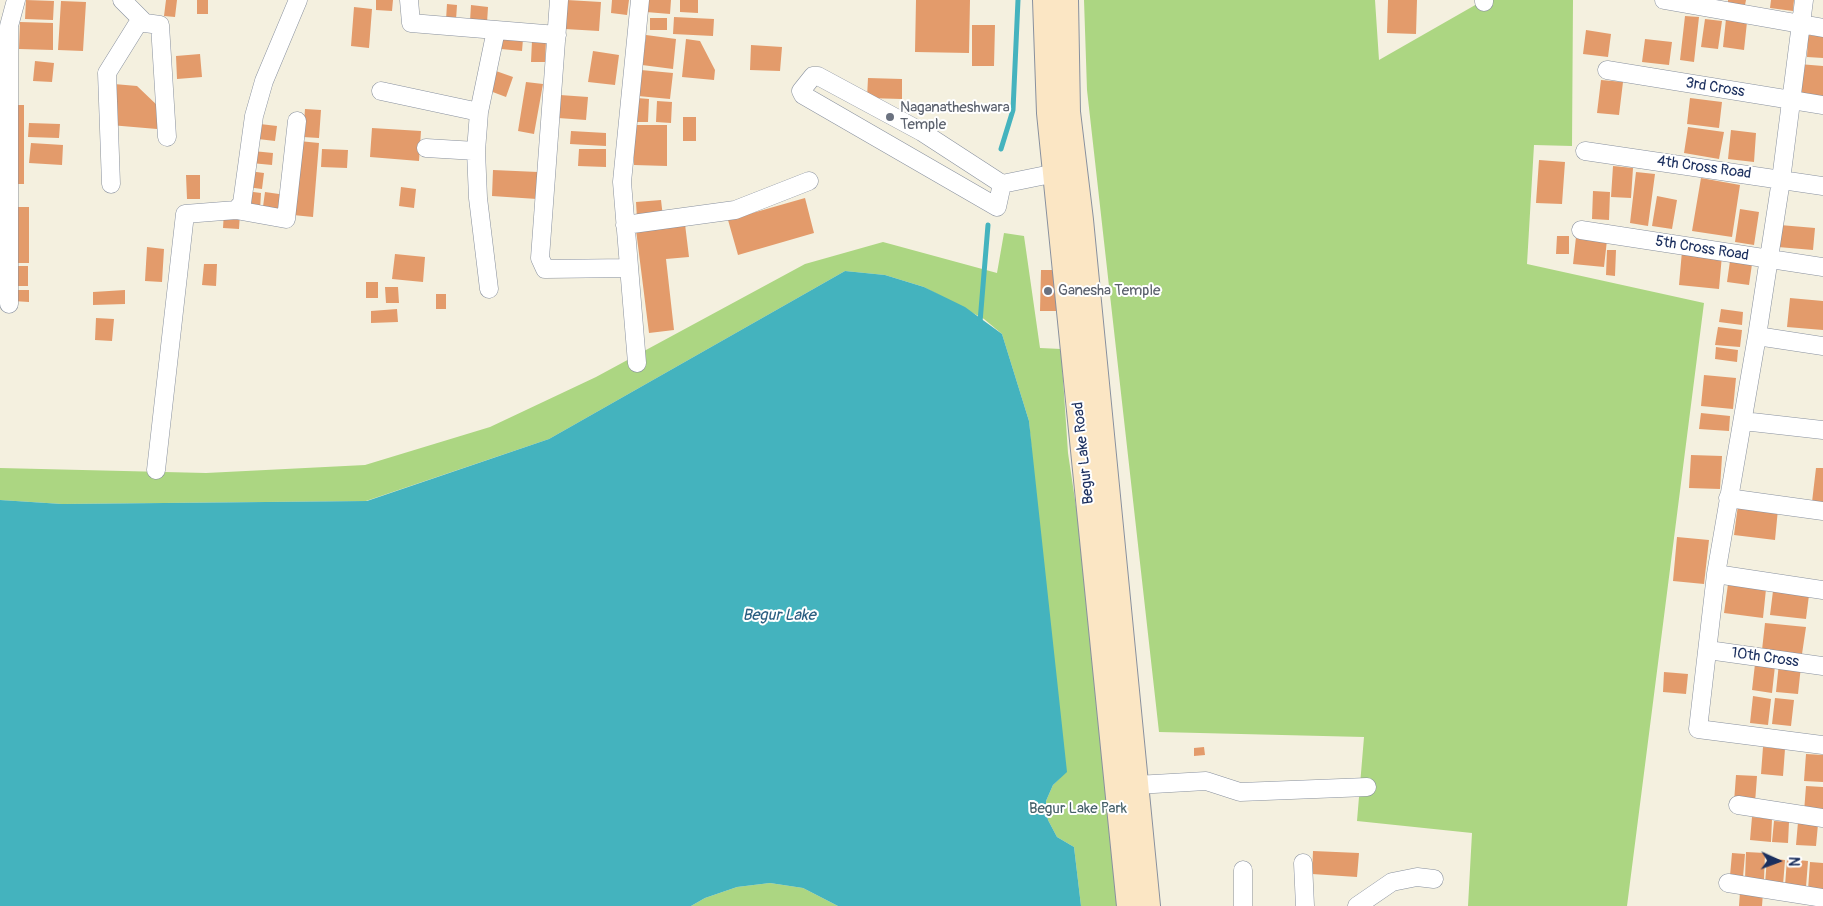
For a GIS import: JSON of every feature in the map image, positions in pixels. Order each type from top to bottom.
[{"type":"main road","name":"Begur Lake Road","points":[[1045,0],[1049,113],[1056,173],[1071,220]]},
{"type":"main road","name":"Begur Lake Road","points":[[1066,0],[1071,220],[1099,507],[1129,906]]},
{"type":"main road","name":"Begur Lake Road","points":[[1099,507],[1136,785],[1148,906]]},
{"type":"street","points":[[9,304],[9,26],[16,0]]},
{"type":"street","points":[[122,0],[140,20],[150,25],[160,25],[167,137]]},
{"type":"street","points":[[236,210],[242,203],[254,116],[264,82],[298,0]]},
{"type":"street","points":[[409,0],[411,23],[557,35]]},
{"type":"street","points":[[559,0],[540,258],[545,269],[629,268]]},
{"type":"street","points":[[637,363],[622,189],[623,162],[640,0]]},
{"type":"street","points":[[1664,0],[1823,28]]},
{"type":"street","points":[[1804,0],[1781,180],[1758,336],[1716,574],[1698,728],[1823,745]]},
{"type":"street","points":[[110,184],[107,73],[140,20]]},
{"type":"street","points":[[489,289],[478,198],[476,151],[479,112],[496,30]]},
{"type":"street","name":"3rd Cross","points":[[1607,70],[1823,105]]},
{"type":"street","points":[[1002,184],[997,207],[803,95],[801,91],[813,76],[818,76],[922,132],[1002,184],[1056,173]]},
{"type":"street","points":[[381,91],[479,112]]},
{"type":"street","points":[[156,470],[184,214],[187,212],[236,210],[286,219],[297,121]]},
{"type":"street","points":[[426,148],[476,151]]},
{"type":"street","name":"4th Cross Road","points":[[1585,151],[1823,186]]},
{"type":"street","points":[[625,225],[736,210],[809,181]]},
{"type":"street","name":"5th Cross Road","points":[[1581,230],[1823,267]]},
{"type":"street","points":[[1758,336],[1823,346]]},
{"type":"street","points":[[1743,421],[1823,430]]},
{"type":"street","points":[[1728,498],[1823,511]]},
{"type":"street","points":[[1716,574],[1823,590]]},
{"type":"street","name":"10th Cross","points":[[1708,650],[1823,666]]},
{"type":"street","points":[[1136,785],[1206,781],[1240,792],[1367,787]]},
{"type":"street","points":[[1738,805],[1823,818]]},
{"type":"street","points":[[1303,863],[1305,906]]},
{"type":"street","points":[[1242,870],[1243,906]]},
{"type":"street","points":[[1357,906],[1392,882],[1417,877],[1434,879]]},
{"type":"street","points":[[1728,883],[1823,898]]},
{"type":"green space","points":[[1084,0],[1375,0],[1379,60],[1484,0],[1573,0],[1572,146],[1534,145],[1527,264],[1704,303],[1627,906],[1468,906],[1472,833],[1357,821],[1364,737],[1159,732],[1087,90]]},
{"type":"green space","name":"Begur Lake Park","points":[[1004,233],[1024,236],[1040,348],[1061,349],[1068,453],[1094,627],[1118,906],[1081,906],[1074,847],[1057,837],[1048,820],[1046,801],[1053,785],[1060,778],[1029,421],[1002,334],[984,319],[924,287],[885,275],[845,271],[549,439],[366,501],[62,504],[0,500],[0,468],[206,473],[365,465],[490,427],[596,377],[805,264],[883,242],[997,273]]},
{"type":"green space","points":[[770,883],[803,888],[838,906],[691,906],[705,898],[737,887]]},
{"type":"water","name":"Begur Lake","points":[[845,271],[885,275],[924,287],[965,307],[1002,334],[1029,421],[1067,772],[1053,785],[1046,801],[1046,810],[1048,820],[1057,837],[1074,847],[1081,906],[838,906],[803,888],[770,883],[737,887],[705,898],[691,906],[0,906],[0,500],[62,504],[367,501],[549,439]]},
{"type":"building","points":[[26,0],[54,1],[53,20],[25,19]]},
{"type":"building","points":[[166,0],[177,0],[175,17],[164,16]]},
{"type":"building","points":[[197,0],[208,0],[208,14],[197,14]]},
{"type":"building","points":[[376,0],[393,0],[392,11],[376,10]]},
{"type":"building","points":[[567,0],[601,2],[599,31],[565,29]]},
{"type":"building","points":[[612,0],[629,0],[627,15],[611,13]]},
{"type":"building","points":[[647,0],[671,0],[670,14],[646,12]]},
{"type":"building","points":[[680,0],[698,0],[698,13],[680,12]]},
{"type":"building","points":[[916,0],[970,0],[969,53],[915,52]]},
{"type":"building","points":[[1388,0],[1417,0],[1416,34],[1387,33]]},
{"type":"building","points":[[1728,0],[1746,0],[1745,5],[1728,3]]},
{"type":"building","points":[[1771,0],[1794,0],[1793,11],[1770,8]]},
{"type":"building","points":[[61,1],[86,2],[83,51],[58,50]]},
{"type":"building","points":[[447,4],[457,5],[456,20],[446,20]]},
{"type":"building","points":[[471,5],[488,7],[487,23],[470,21]]},
{"type":"building","points":[[354,7],[372,9],[369,48],[351,46]]},
{"type":"building","points":[[1685,16],[1699,17],[1694,62],[1680,60]]},
{"type":"building","points":[[674,17],[714,19],[713,36],[673,34]]},
{"type":"building","points":[[650,18],[667,18],[667,30],[650,30]]},
{"type":"building","points":[[1705,19],[1722,21],[1718,49],[1701,47]]},
{"type":"building","points":[[1726,19],[1747,22],[1744,50],[1723,47]]},
{"type":"building","points":[[20,22],[53,23],[53,50],[19,49]]},
{"type":"building","points":[[972,25],[995,25],[994,66],[972,66]]},
{"type":"building","points":[[1586,30],[1611,34],[1608,57],[1583,54]]},
{"type":"building","points":[[646,35],[676,39],[673,69],[642,65]]},
{"type":"building","points":[[1808,35],[1823,36],[1823,58],[1807,57]]},
{"type":"building","points":[[501,37],[523,39],[522,51],[501,49]]},
{"type":"building","points":[[686,39],[700,41],[715,70],[714,80],[682,77]]},
{"type":"building","points":[[1645,39],[1672,42],[1669,65],[1642,62]]},
{"type":"building","points":[[532,41],[546,41],[545,62],[531,62]]},
{"type":"building","points":[[751,45],[782,47],[780,71],[750,70]]},
{"type":"building","points":[[593,51],[619,55],[615,85],[588,82]]},
{"type":"building","points":[[200,54],[202,77],[177,79],[176,56]]},
{"type":"building","points":[[35,61],[54,63],[52,82],[33,81]]},
{"type":"building","points":[[1799,64],[1823,66],[1823,97],[1797,94]]},
{"type":"building","points":[[641,70],[673,73],[670,99],[638,96]]},
{"type":"building","points":[[496,71],[513,77],[506,97],[490,91]]},
{"type":"building","points":[[868,78],[902,79],[902,99],[867,98]]},
{"type":"building","points":[[1601,80],[1623,82],[1619,115],[1597,113]]},
{"type":"building","points":[[526,82],[543,84],[534,134],[518,131]]},
{"type":"building","points":[[114,84],[137,86],[159,107],[157,129],[110,125]]},
{"type":"building","points":[[560,95],[588,97],[586,120],[558,118]]},
{"type":"building","points":[[637,98],[649,99],[648,122],[636,122]]},
{"type":"building","points":[[1690,98],[1722,102],[1719,128],[1687,124]]},
{"type":"building","points":[[657,101],[672,102],[671,123],[656,122]]},
{"type":"building","points":[[11,105],[24,105],[24,184],[11,184]]},
{"type":"building","points":[[305,109],[321,110],[319,138],[303,137]]},
{"type":"building","points":[[683,117],[696,117],[696,141],[683,141]]},
{"type":"building","points":[[29,123],[60,124],[59,138],[28,137]]},
{"type":"building","points":[[260,124],[277,126],[275,141],[258,139]]},
{"type":"building","points":[[634,125],[667,125],[667,166],[634,165]]},
{"type":"building","points":[[1688,127],[1724,132],[1719,159],[1684,153]]},
{"type":"building","points":[[372,128],[421,131],[419,161],[370,157]]},
{"type":"building","points":[[1731,130],[1756,133],[1754,162],[1728,159]]},
{"type":"building","points":[[571,131],[606,133],[606,146],[570,144]]},
{"type":"building","points":[[299,141],[319,143],[313,217],[293,215]]},
{"type":"building","points":[[31,143],[63,145],[62,165],[29,163]]},
{"type":"building","points":[[322,149],[348,150],[347,168],[321,167]]},
{"type":"building","points":[[579,149],[606,149],[606,167],[578,166]]},
{"type":"building","points":[[253,151],[273,153],[272,165],[251,163]]},
{"type":"building","points":[[1539,160],[1565,162],[1562,204],[1536,203]]},
{"type":"building","points":[[1613,166],[1633,168],[1631,198],[1611,197]]},
{"type":"building","points":[[493,170],[538,172],[537,199],[492,196]]},
{"type":"building","points":[[249,171],[264,173],[262,189],[247,187]]},
{"type":"building","points":[[1636,172],[1655,174],[1648,226],[1630,223]]},
{"type":"building","points":[[186,175],[200,175],[200,199],[187,199]]},
{"type":"building","points":[[1701,178],[1740,185],[1732,237],[1692,231]]},
{"type":"building","points":[[401,187],[416,189],[414,208],[399,206]]},
{"type":"building","points":[[246,191],[261,193],[260,210],[245,208]]},
{"type":"building","points":[[1593,191],[1610,192],[1609,220],[1592,219]]},
{"type":"building","points":[[265,192],[286,195],[283,217],[262,214]]},
{"type":"building","points":[[1657,196],[1677,200],[1672,229],[1652,226]]},
{"type":"building","points":[[805,198],[814,233],[738,255],[728,220]]},
{"type":"building","points":[[661,200],[663,217],[637,219],[636,202]]},
{"type":"building","points":[[17,207],[29,207],[29,263],[17,263]]},
{"type":"building","points":[[1740,209],[1759,212],[1754,245],[1735,242]]},
{"type":"building","points":[[224,212],[240,213],[239,229],[223,228]]},
{"type":"building","points":[[685,224],[689,257],[666,259],[674,330],[649,333],[636,230]]},
{"type":"building","points":[[1780,225],[1815,228],[1813,250],[1778,247]]},
{"type":"building","points":[[1557,236],[1569,236],[1569,254],[1556,254]]},
{"type":"building","points":[[1576,237],[1607,240],[1604,267],[1573,264]]},
{"type":"building","points":[[147,247],[164,249],[162,282],[145,281]]},
{"type":"building","points":[[1607,250],[1616,250],[1615,276],[1606,275]]},
{"type":"building","points":[[1682,251],[1722,255],[1719,289],[1679,285]]},
{"type":"building","points":[[395,254],[425,257],[423,282],[392,279]]},
{"type":"building","points":[[1730,261],[1752,264],[1749,285],[1727,282]]},
{"type":"building","points":[[204,264],[217,264],[216,286],[202,285]]},
{"type":"building","points":[[16,266],[28,266],[28,286],[16,286]]},
{"type":"building","name":"Ganesha Temple","points":[[1041,270],[1056,270],[1056,311],[1040,311]]},
{"type":"building","points":[[366,282],[378,282],[378,298],[366,298]]},
{"type":"building","points":[[385,287],[398,287],[399,303],[386,303]]},
{"type":"building","points":[[13,290],[29,290],[29,302],[13,301]]},
{"type":"building","points":[[125,290],[125,304],[93,305],[93,292]]},
{"type":"building","points":[[436,294],[446,294],[446,309],[436,309]]},
{"type":"building","points":[[1790,298],[1823,301],[1823,330],[1787,327]]},
{"type":"building","points":[[397,309],[398,322],[371,323],[371,311]]},
{"type":"building","points":[[1721,309],[1743,312],[1742,325],[1719,322]]},
{"type":"building","points":[[96,318],[114,319],[112,341],[95,340]]},
{"type":"building","points":[[1718,327],[1742,330],[1740,347],[1715,345]]},
{"type":"building","points":[[1716,347],[1738,350],[1737,362],[1715,359]]},
{"type":"building","points":[[1704,375],[1736,378],[1733,409],[1701,406]]},
{"type":"building","points":[[1701,413],[1730,416],[1729,431],[1699,429]]},
{"type":"building","points":[[1691,455],[1722,456],[1720,489],[1689,488]]},
{"type":"building","points":[[1816,468],[1823,468],[1823,504],[1812,502]]},
{"type":"building","points":[[1738,505],[1778,509],[1775,540],[1734,535]]},
{"type":"building","points":[[1677,537],[1709,540],[1704,584],[1673,581]]},
{"type":"building","points":[[1728,584],[1766,589],[1763,618],[1724,613]]},
{"type":"building","points":[[1773,591],[1809,595],[1806,619],[1770,615]]},
{"type":"building","points":[[1765,623],[1806,627],[1802,654],[1762,650]]},
{"type":"building","points":[[1779,663],[1801,666],[1798,694],[1776,692]]},
{"type":"building","points":[[1755,664],[1775,666],[1772,693],[1752,690]]},
{"type":"building","points":[[1664,672],[1688,674],[1686,694],[1663,692]]},
{"type":"building","points":[[1753,696],[1771,699],[1768,725],[1750,723]]},
{"type":"building","points":[[1775,698],[1794,700],[1791,726],[1772,724]]},
{"type":"building","points":[[1204,747],[1205,755],[1194,756],[1194,748]]},
{"type":"building","points":[[1763,747],[1785,749],[1783,776],[1761,774]]},
{"type":"building","points":[[1806,754],[1823,755],[1823,782],[1804,781]]},
{"type":"building","points":[[1736,775],[1757,776],[1755,803],[1734,802]]},
{"type":"building","points":[[1806,786],[1823,787],[1823,813],[1804,812]]},
{"type":"building","points":[[1752,817],[1772,819],[1771,842],[1750,840]]},
{"type":"building","points":[[1774,821],[1789,822],[1788,843],[1772,842]]},
{"type":"building","points":[[1798,822],[1818,824],[1816,846],[1796,845]]},
{"type":"building","points":[[1313,851],[1359,853],[1357,877],[1312,874]]},
{"type":"building","points":[[1746,852],[1765,853],[1764,880],[1745,879]]},
{"type":"building","points":[[1732,853],[1745,854],[1743,877],[1730,876]]},
{"type":"building","points":[[1767,858],[1785,860],[1783,885],[1765,884]]},
{"type":"building","points":[[1787,859],[1808,861],[1806,887],[1785,886]]},
{"type":"building","points":[[1810,862],[1823,863],[1823,891],[1808,890]]},
{"type":"building","points":[[1740,892],[1763,893],[1762,906],[1739,906]]},
{"type":"waterway","points":[[1001,149],[1013,110],[1018,0]]},
{"type":"waterway","points":[[980,322],[988,225]]},
{"type":"place","name":"Naganatheshwara Temple","points":[[890,117]]},
{"type":"place","name":"Ganesha Temple","points":[[1048,291]]}]
